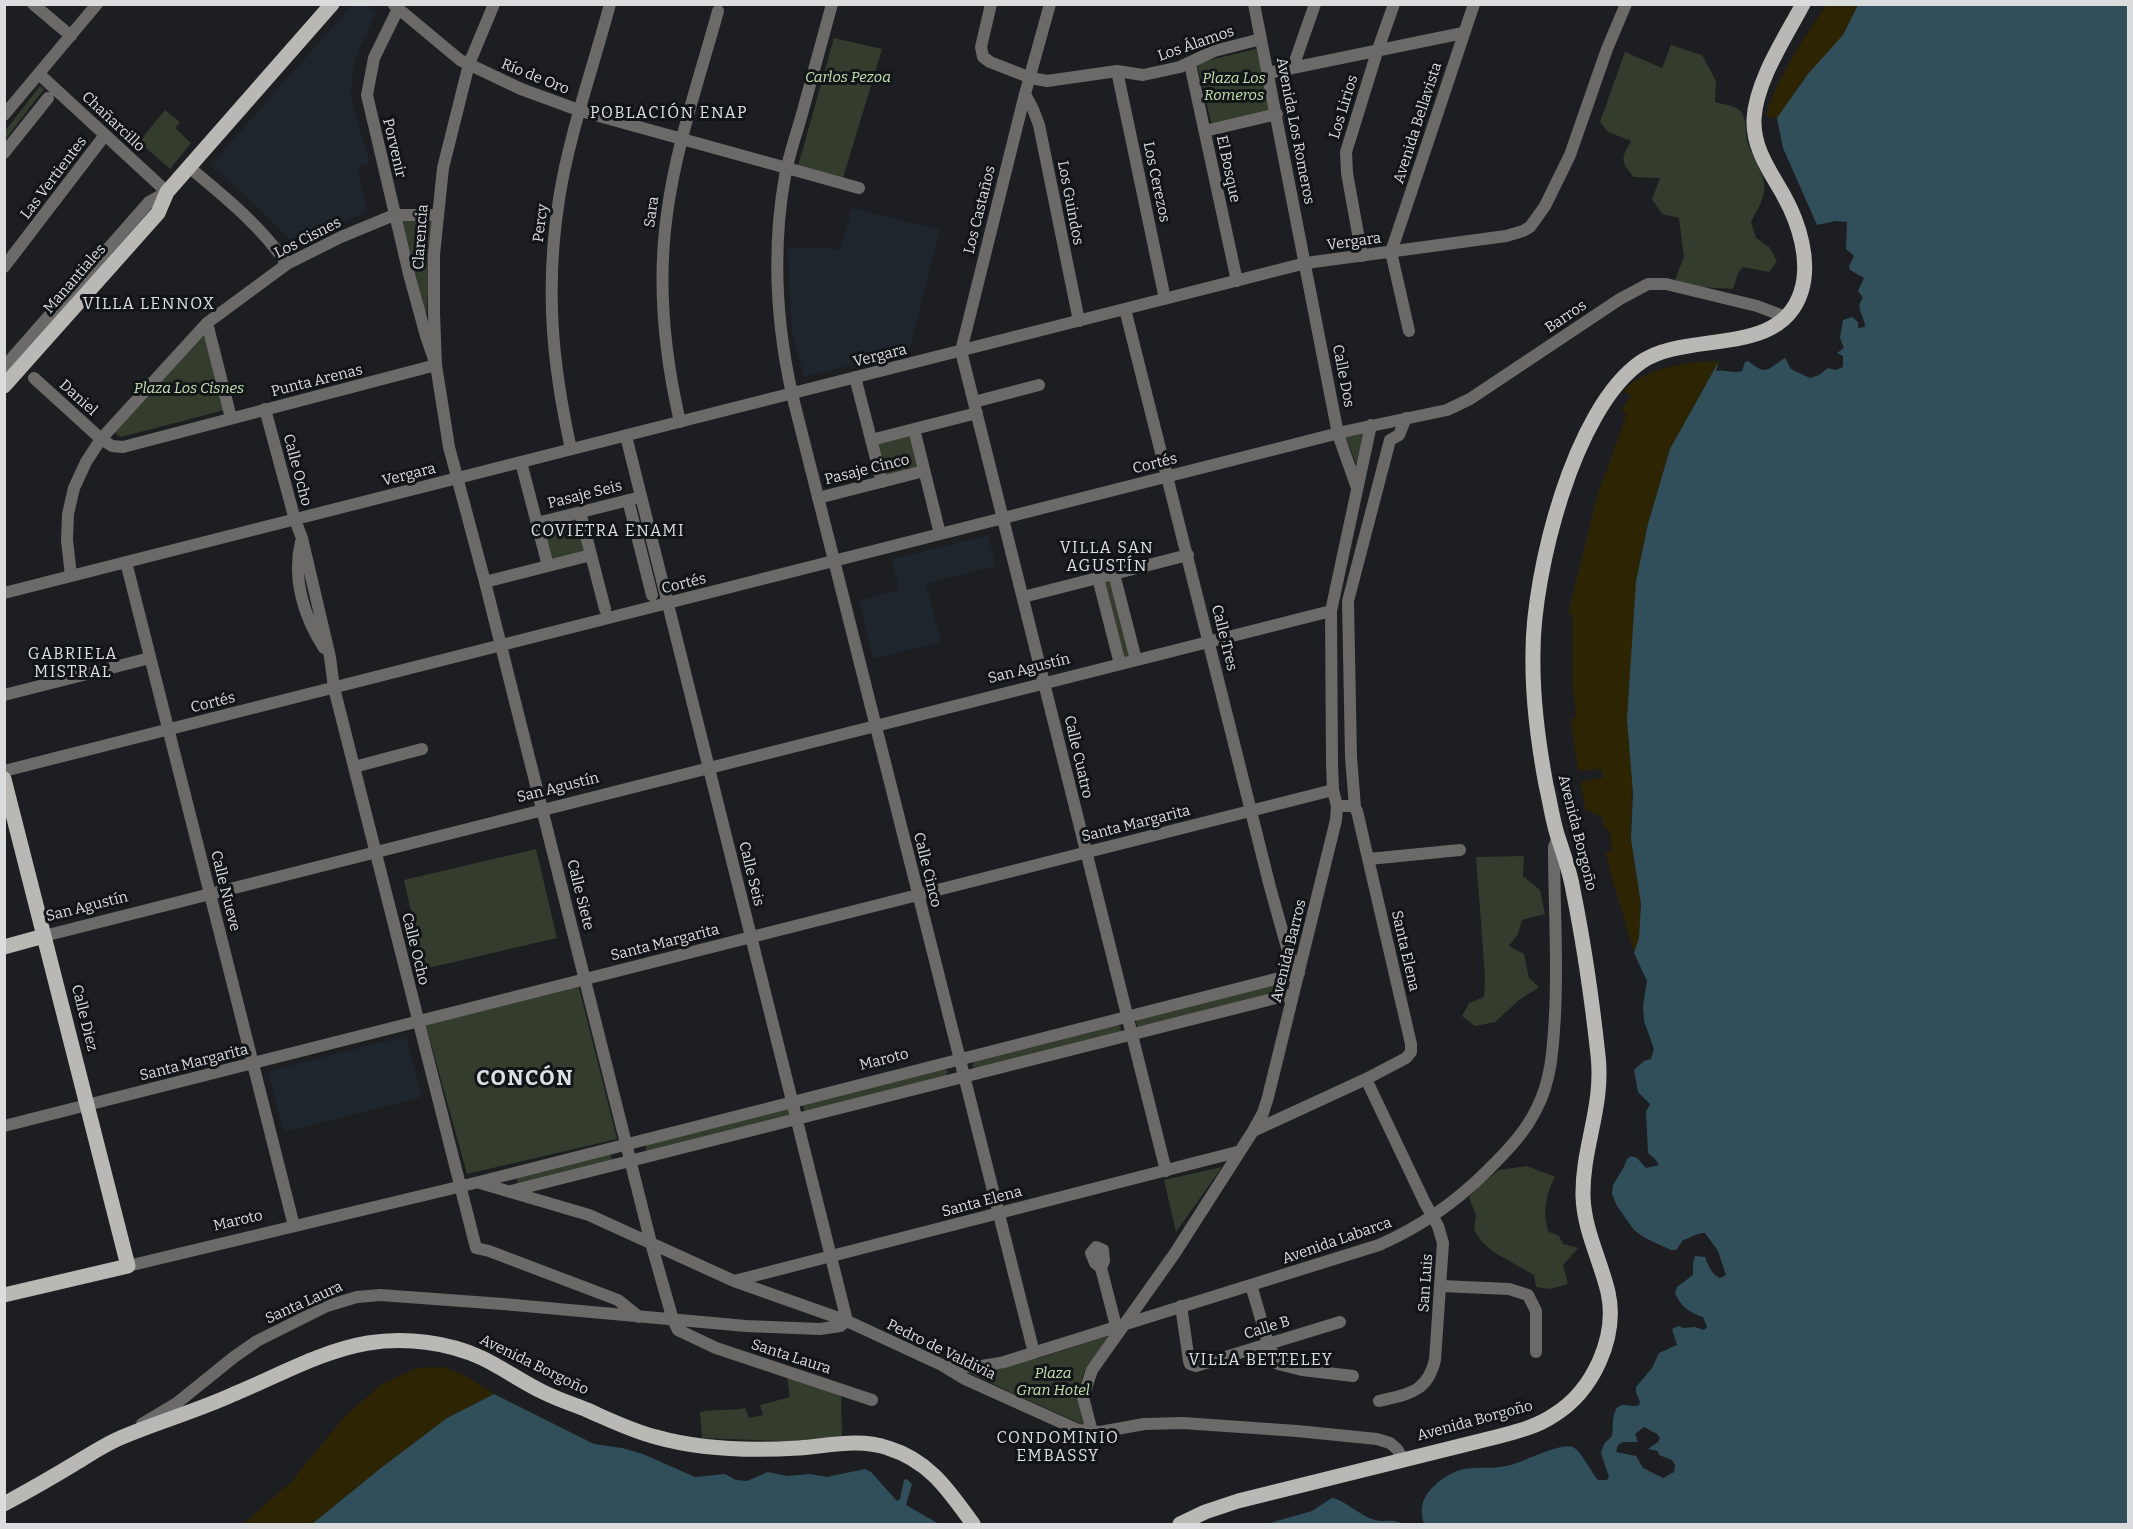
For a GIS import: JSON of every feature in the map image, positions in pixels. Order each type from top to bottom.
[{"type":"main road","name":"Manantiales","points":[[4,386],[158,213],[167,192],[332,4]]},
{"type":"main road","name":"Avenida Borgoño","points":[[1180,1524],[1205,1512],[1238,1501],[1524,1429],[1550,1418],[1572,1400],[1588,1381],[1601,1358],[1608,1336],[1610,1306],[1587,1228],[1583,1197],[1585,1167],[1598,1097],[1598,1058],[1573,889],[1563,847],[1558,837],[1540,750],[1533,652],[1535,612],[1555,515],[1573,465],[1601,409],[1616,387],[1641,362],[1667,350],[1757,334],[1770,329],[1785,317],[1797,302],[1803,283],[1802,247],[1794,218],[1758,148],[1754,118],[1765,78],[1803,4]]},
{"type":"main road","name":"Calle Diez","points":[[4,779],[128,1266]]},
{"type":"main road","name":"San Agustín","points":[[4,946],[44,936]]},
{"type":"main road","name":"Maroto","points":[[4,1295],[128,1266]]},
{"type":"main road","name":"Avenida Borgoño","points":[[4,1504],[120,1438],[233,1395],[301,1364],[349,1347],[389,1341],[418,1342],[452,1348],[474,1355],[544,1393],[621,1425],[678,1443],[710,1448],[744,1449],[862,1443],[886,1447],[909,1457],[941,1480],[973,1524]]},
{"type":"street","points":[[33,4],[71,36]]},
{"type":"street","points":[[4,115],[97,4]]},
{"type":"street","name":"Clarencia","points":[[458,478],[445,428],[436,365],[433,279],[437,215],[449,138],[469,64],[494,4]]},
{"type":"street","name":"Percy","points":[[571,449],[555,363],[551,287],[555,227],[565,168],[610,4]]},
{"type":"street","name":"Calle Cinco","points":[[832,4],[787,168],[780,215],[777,279],[783,348],[792,394],[1034,1353]]},
{"type":"street","name":"Los Álamos","points":[[991,4],[981,47],[983,57],[1031,78],[1055,80],[1117,71],[1143,75],[1190,64],[1214,51],[1262,39]]},
{"type":"street","name":"Los Castaños","points":[[961,351],[1025,94],[1050,4]]},
{"type":"street","name":"Avenida Los Romeros","points":[[1254,4],[1306,263]]},
{"type":"street","points":[[1293,67],[1315,4]]},
{"type":"street","name":"Los Lirios","points":[[1362,256],[1347,173],[1346,152],[1394,4]]},
{"type":"street","name":"Avenida Bellavista","points":[[1391,252],[1474,4]]},
{"type":"street","name":"Vergara","points":[[4,593],[1306,263],[1506,236],[1523,231],[1534,224],[1570,155],[1607,50],[1626,4]]},
{"type":"street","name":"Río de Oro","points":[[395,7],[452,55],[521,90],[580,111],[859,188]]},
{"type":"street","name":"Porvenir","points":[[395,7],[374,58],[367,95],[394,215],[426,336],[436,365]]},
{"type":"street","name":"Sara","points":[[680,422],[669,369],[662,292],[666,214],[682,138],[718,10]]},
{"type":"street","points":[[1268,73],[1463,33]]},
{"type":"street","name":"El Bosque","points":[[1190,64],[1237,281]]},
{"type":"street","name":"Los Cerezos","points":[[1117,71],[1165,299]]},
{"type":"street","name":"Chañarcillo","points":[[39,74],[167,192]]},
{"type":"street","name":"Los Guindos","points":[[1025,94],[1039,125],[1078,321]]},
{"type":"street","points":[[4,153],[48,98]]},
{"type":"street","points":[[1205,131],[1277,114]]},
{"type":"street","name":"Las Vertientes","points":[[4,267],[105,135]]},
{"type":"street","points":[[189,167],[249,218],[271,241],[287,264]]},
{"type":"street","name":"Manantiales","points":[[5,366],[149,202],[167,192]]},
{"type":"street","name":"Los Cisnes","points":[[71,576],[67,540],[71,501],[79,475],[101,439],[207,323],[287,264],[341,237],[394,215],[437,215]]},
{"type":"street","points":[[1391,252],[1408,331]]},
{"type":"street","name":"Calle Dos","points":[[1306,263],[1338,434],[1358,492]]},
{"type":"street","name":"Barros","points":[[1371,425],[1458,406],[1529,361],[1620,298],[1648,284],[1666,284],[1745,303],[1785,317]]},
{"type":"street","name":"Calle Tres","points":[[1125,309],[1250,811],[1289,955],[1299,973]]},
{"type":"street","points":[[207,323],[231,418]]},
{"type":"street","name":"Calle Cuatro","points":[[961,351],[1166,1171]]},
{"type":"street","name":"Punta Arenas","points":[[101,439],[112,446],[123,447],[436,365]]},
{"type":"street","points":[[855,377],[882,482]]},
{"type":"street","name":"Daniel","points":[[34,378],[101,439]]},
{"type":"street","points":[[871,440],[914,429],[1039,385]]},
{"type":"street","name":"Calle Ocho","points":[[265,409],[294,520],[302,538],[297,568],[302,597],[312,628],[330,657],[334,688],[476,1248],[618,1300],[639,1317]]},
{"type":"street","points":[[1337,806],[1355,807],[1351,757],[1348,601],[1390,440],[1399,435],[1406,418]]},
{"type":"street","name":"Cortés","points":[[4,771],[1371,425]]},
{"type":"street","name":"Avenida Barros","points":[[1092,1432],[1083,1397],[1092,1370],[1121,1324],[1175,1254],[1263,1113],[1268,1097],[1336,820],[1337,806],[1333,790],[1331,611],[1371,425]]},
{"type":"street","points":[[914,429],[940,534]]},
{"type":"street","name":"Calle Seis","points":[[626,436],[847,1320]]},
{"type":"street","points":[[521,462],[548,566]]},
{"type":"street","name":"Pasaje Cinco","points":[[818,498],[924,471]]},
{"type":"street","name":"Calle Siete","points":[[458,478],[630,1161],[673,1320]]},
{"type":"street","name":"Pasaje Seis","points":[[537,523],[641,496]]},
{"type":"street","points":[[627,500],[652,595]]},
{"type":"street","points":[[580,512],[605,609]]},
{"type":"street","points":[[485,582],[591,555]]},
{"type":"street","points":[[1023,597],[1188,555]]},
{"type":"street","name":"Calle Nueve","points":[[126,562],[294,1226]]},
{"type":"street","points":[[1114,574],[1136,660]]},
{"type":"street","points":[[1098,578],[1120,664]]},
{"type":"street","name":"San Agustín","points":[[44,936],[1331,611]]},
{"type":"street","points":[[4,695],[150,658]]},
{"type":"street","points":[[354,767],[422,749]]},
{"type":"street","name":"Santa Margarita","points":[[4,1126],[1333,790]]},
{"type":"street","name":"Santa Elena","points":[[1252,1131],[1366,1079],[1406,1058],[1412,1048],[1355,807]]},
{"type":"street","name":"Avenida Labarca","points":[[942,1365],[959,1368],[980,1367],[1004,1362],[1379,1245],[1434,1217],[1473,1185],[1513,1145],[1531,1120],[1544,1092],[1551,1065],[1555,1020],[1554,847],[1558,837]]},
{"type":"street","points":[[1369,859],[1460,850]]},
{"type":"street","name":"Maroto","points":[[128,1266],[460,1187],[1299,973]]},
{"type":"street","points":[[479,1182],[511,1191],[1293,994]]},
{"type":"street","name":"San Luis","points":[[1366,1079],[1425,1203],[1434,1217],[1443,1243],[1435,1360],[1432,1374],[1415,1391],[1380,1401]]},
{"type":"street","name":"Santa Elena","points":[[734,1281],[1238,1152]]},
{"type":"street","name":"Pedro de Valdivia","points":[[511,1191],[589,1215],[734,1281],[847,1320],[942,1365],[965,1379],[1071,1427],[1092,1432],[1144,1424],[1183,1423],[1377,1438],[1390,1443],[1403,1459]]},
{"type":"street","points":[[1101,1268],[1121,1324]]},
{"type":"street","points":[[1251,1286],[1268,1343],[1276,1361],[1282,1366],[1353,1376]]},
{"type":"street","points":[[1441,1286],[1509,1289],[1528,1295],[1536,1311],[1536,1352]]},
{"type":"street","name":"Santa Laura","points":[[120,1438],[177,1402],[257,1341],[327,1306],[350,1298],[372,1295],[503,1304],[746,1326],[820,1329],[840,1326],[847,1320]]},
{"type":"street","name":"Calle B","points":[[1181,1306],[1189,1361],[1192,1365],[1203,1364],[1340,1322]]},
{"type":"street","name":"Santa Laura","points":[[673,1320],[678,1330],[716,1348],[872,1400]]},
{"type":"shaded area","points":[[352,5],[368,5],[376,13],[357,54],[352,72],[351,93],[370,163],[357,168],[367,211],[295,245],[211,165]]},
{"type":"shaded area","points":[[852,208],[940,230],[909,351],[804,377],[792,330],[787,247],[841,249]]},
{"type":"shaded area","points":[[988,535],[996,566],[926,584],[941,642],[873,659],[859,601],[899,590],[892,559]]},
{"type":"shaded area","points":[[406,1036],[422,1097],[283,1132],[268,1071]]},
{"type":"green space","name":"Carlos Pezoa","points":[[834,38],[882,49],[843,178],[798,166]]},
{"type":"green space","points":[[1671,45],[1702,55],[1716,81],[1715,102],[1733,106],[1741,112],[1745,120],[1748,144],[1763,180],[1763,196],[1751,222],[1756,238],[1769,247],[1777,261],[1769,272],[1743,267],[1738,273],[1733,289],[1673,285],[1684,257],[1679,218],[1662,214],[1652,199],[1660,178],[1634,177],[1626,167],[1624,156],[1631,141],[1608,132],[1600,122],[1625,52],[1662,68]]},
{"type":"green space","name":"Plaza Los Romeros","points":[[1256,49],[1271,112],[1212,126],[1197,63]]},
{"type":"green space","points":[[40,86],[44,89],[5,140],[5,131]]},
{"type":"green space","points":[[165,110],[180,122],[175,128],[191,143],[170,169],[139,142]]},
{"type":"green space","points":[[434,220],[426,318],[403,221]]},
{"type":"green space","name":"Plaza Los Cisnes","points":[[199,335],[208,338],[225,410],[121,437],[116,434],[114,429]]},
{"type":"green space","points":[[911,434],[919,468],[885,476],[876,443]]},
{"type":"green space","points":[[1363,434],[1356,464],[1346,437]]},
{"type":"green space","points":[[578,517],[586,552],[551,561],[542,527]]},
{"type":"green space","points":[[1111,578],[1131,656],[1121,659],[1101,580]]},
{"type":"green space","points":[[536,849],[557,938],[424,969],[404,880]]},
{"type":"green space","points":[[1524,856],[1523,876],[1540,890],[1545,914],[1522,920],[1518,934],[1509,946],[1524,954],[1529,978],[1539,987],[1519,1000],[1495,1022],[1475,1026],[1462,1016],[1469,1003],[1484,997],[1485,976],[1476,857]]},
{"type":"green space","points":[[1284,979],[1283,992],[1138,1029],[1135,1018]]},
{"type":"green space","points":[[578,984],[617,1139],[467,1174],[425,1022]]},
{"type":"green space","points":[[1116,1023],[1121,1027],[1120,1033],[977,1069],[972,1066],[975,1059]]},
{"type":"green space","points":[[943,1068],[948,1071],[946,1076],[805,1111],[803,1107],[805,1103]]},
{"type":"green space","points":[[789,1106],[794,1114],[646,1151],[646,1143]]},
{"type":"green space","points":[[610,1152],[612,1160],[518,1184],[516,1177]]},
{"type":"green space","points":[[1527,1166],[1555,1177],[1546,1204],[1547,1226],[1549,1232],[1559,1236],[1563,1244],[1578,1248],[1563,1265],[1568,1284],[1550,1289],[1536,1287],[1534,1275],[1495,1253],[1482,1242],[1474,1230],[1476,1216],[1469,1197],[1499,1170]]},
{"type":"green space","points":[[1222,1167],[1176,1232],[1164,1180]]},
{"type":"green space","name":"Plaza Gran Hotel","points":[[1115,1334],[1095,1356],[1083,1374],[1079,1396],[1083,1425],[969,1373],[1039,1358]]},
{"type":"green space","points":[[787,1376],[841,1392],[842,1436],[805,1442],[702,1438],[700,1412],[745,1408],[749,1418],[763,1415],[760,1405],[790,1397]]},
{"type":"sand","points":[[1826,5],[1858,5],[1843,35],[1777,118],[1766,116],[1784,72]]},
{"type":"sand","points":[[1719,361],[1670,449],[1648,524],[1636,581],[1631,839],[1641,904],[1639,938],[1634,953],[1605,853],[1612,851],[1610,833],[1607,828],[1604,828],[1602,817],[1585,809],[1581,781],[1603,778],[1601,769],[1578,771],[1571,719],[1576,717],[1573,686],[1573,616],[1568,614],[1598,493],[1627,414],[1621,410],[1631,396],[1624,391],[1644,376],[1668,367]]},
{"type":"sand","points":[[444,1367],[464,1375],[494,1394],[447,1418],[312,1524],[243,1524],[291,1482],[345,1416],[382,1384],[417,1368]]},
{"type":"water","points":[[1858,5],[2128,5],[2128,1524],[1424,1524],[1422,1509],[1426,1496],[1444,1478],[1462,1469],[1511,1465],[1552,1449],[1567,1446],[1573,1447],[1579,1453],[1598,1480],[1607,1480],[1609,1477],[1601,1453],[1604,1444],[1612,1436],[1616,1409],[1624,1405],[1639,1405],[1636,1387],[1652,1368],[1659,1353],[1677,1345],[1672,1329],[1679,1326],[1704,1330],[1707,1327],[1703,1317],[1686,1309],[1675,1293],[1677,1287],[1693,1275],[1695,1256],[1705,1257],[1710,1269],[1720,1278],[1726,1275],[1718,1251],[1705,1233],[1683,1240],[1676,1250],[1671,1250],[1645,1238],[1634,1230],[1617,1206],[1612,1194],[1613,1185],[1627,1159],[1631,1156],[1637,1158],[1646,1168],[1659,1165],[1648,1153],[1646,1112],[1650,1104],[1638,1092],[1634,1070],[1644,1061],[1651,1059],[1654,1049],[1644,1021],[1643,1006],[1647,981],[1634,953],[1639,938],[1641,904],[1631,839],[1633,793],[1627,719],[1636,581],[1648,524],[1670,449],[1719,361],[1716,371],[1735,372],[1742,371],[1745,362],[1748,361],[1760,369],[1767,370],[1785,358],[1791,369],[1810,378],[1828,368],[1836,370],[1843,367],[1843,356],[1837,353],[1844,348],[1840,338],[1843,320],[1852,317],[1858,322],[1858,328],[1865,327],[1860,309],[1863,298],[1858,291],[1864,278],[1850,270],[1849,266],[1854,256],[1846,249],[1847,222],[1836,221],[1817,225],[1783,148],[1777,118],[1808,74],[1843,35]],"holes":[[[1644,1427],[1660,1438],[1658,1442],[1648,1449],[1658,1451],[1659,1455],[1672,1460],[1675,1465],[1674,1472],[1663,1478],[1643,1468],[1636,1456],[1616,1452],[1618,1445],[1623,1442],[1638,1442],[1635,1434]]]},
{"type":"water","points":[[494,1394],[594,1444],[643,1454],[695,1477],[725,1474],[736,1480],[747,1481],[768,1472],[787,1476],[810,1474],[827,1477],[865,1469],[871,1472],[897,1501],[900,1499],[904,1480],[907,1479],[912,1484],[906,1505],[939,1524],[312,1524],[447,1418]]},
{"type":"water","points":[[1332,1498],[1369,1518],[1403,1524],[1266,1524],[1312,1511]]},
{"type":"district","name":"POBLACIÓN ENAP","points":[[669,114]]},
{"type":"district","name":"VILLA LENNOX","points":[[149,305]]},
{"type":"district","name":"COVIETRA ENAMI","points":[[608,532]]},
{"type":"district","name":"VILLA SAN AGUSTÍN","points":[[1107,558]]},
{"type":"district","name":"GABRIELA MISTRAL","points":[[73,664]]},
{"type":"district","name":"CONCÓN","points":[[525,1079]]},
{"type":"district","name":"VILLA BETTELEY","points":[[1261,1361]]},
{"type":"district","name":"CONDOMINIO EMBASSY","points":[[1058,1448]]}]
